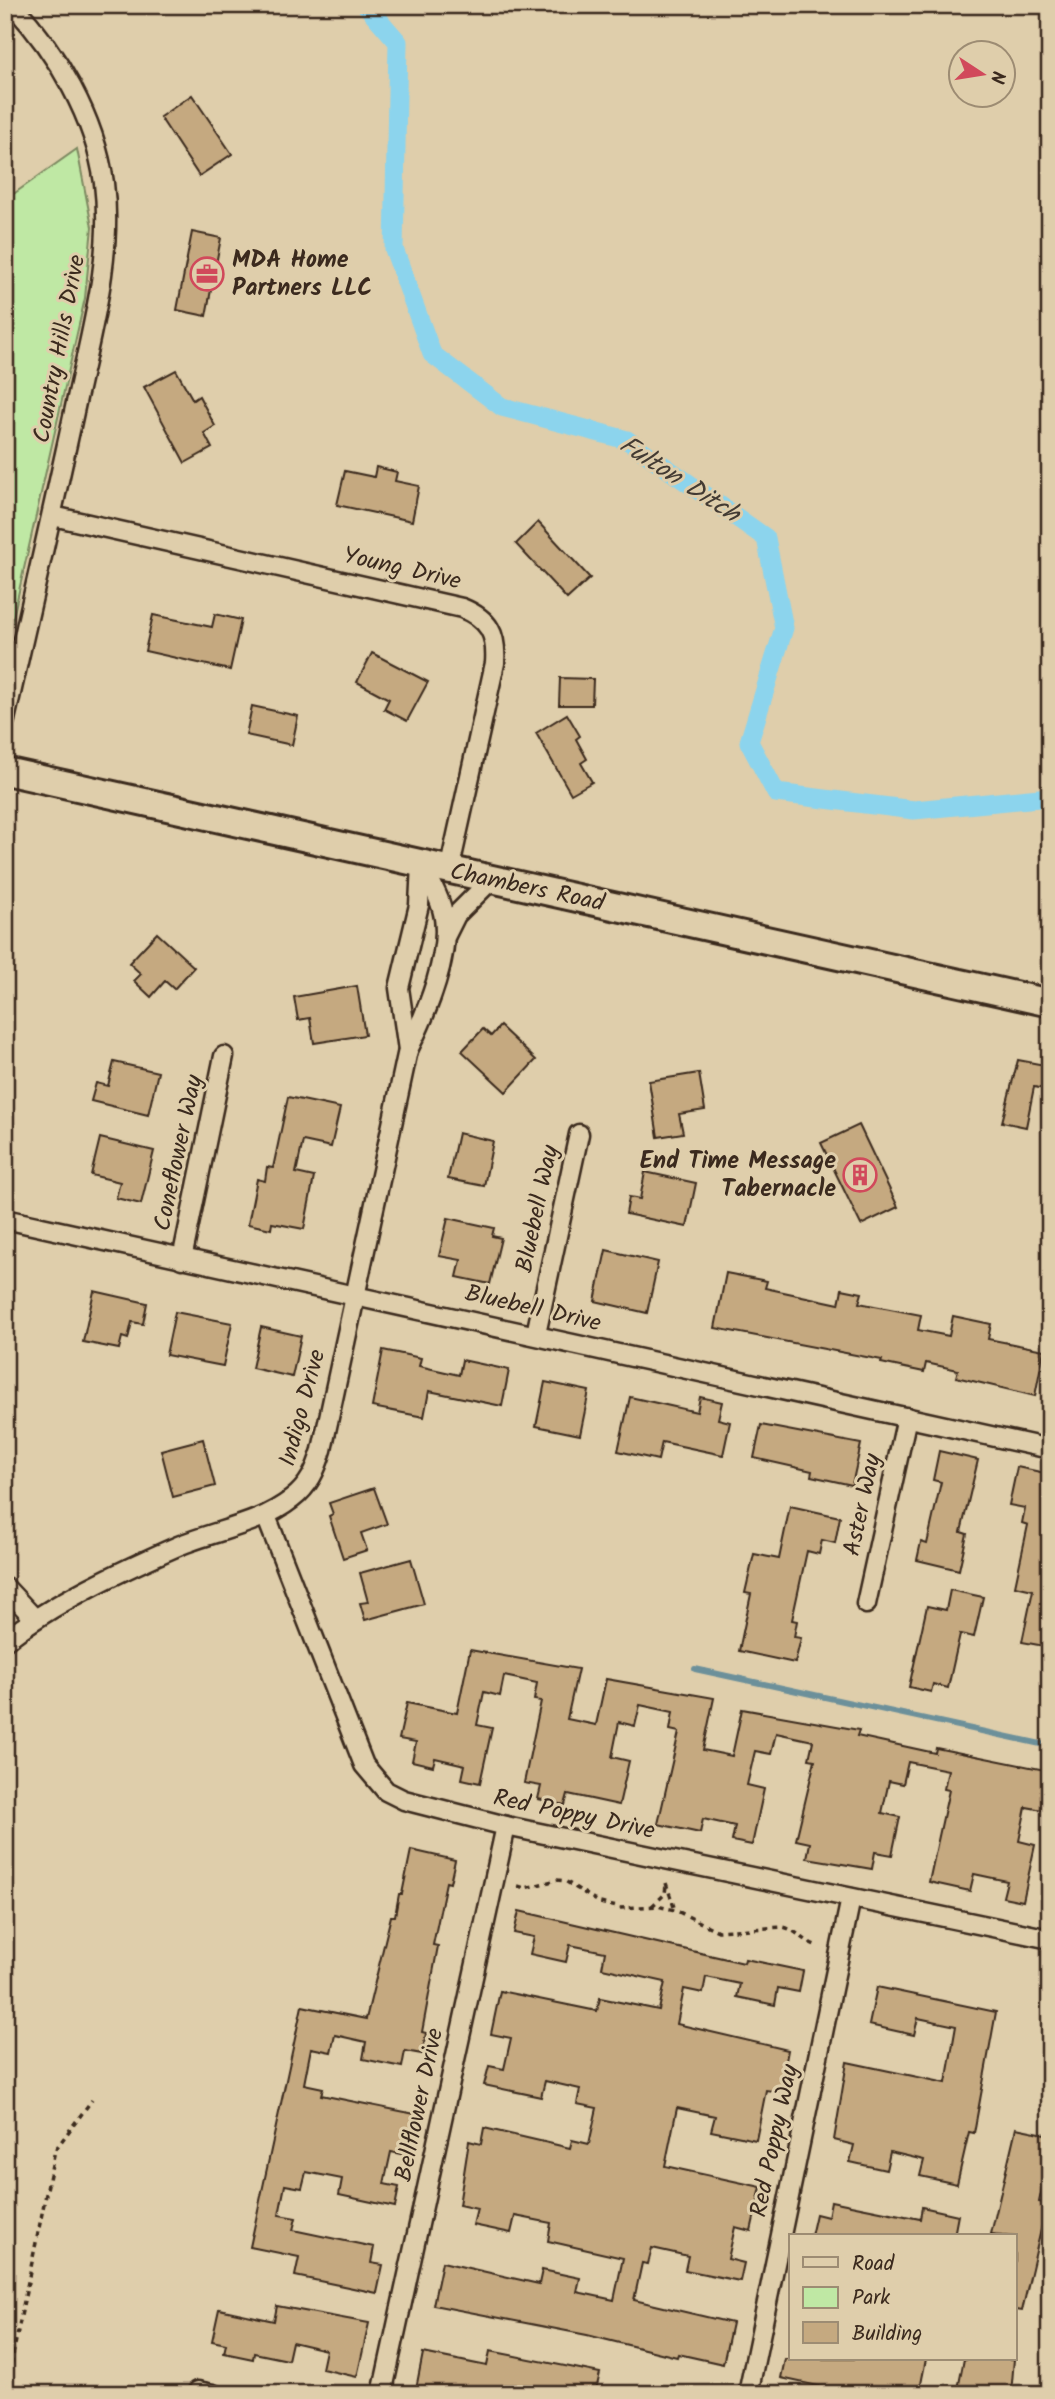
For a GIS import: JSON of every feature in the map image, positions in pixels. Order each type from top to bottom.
[{"type":"street","name":"Country Hills Drive","points":[[5,720],[100,288],[106,208],[99,158],[81,108],[56,60],[13,5]]},
{"type":"street","name":"Young Drive","points":[[52,516],[462,608],[484,619],[494,634],[495,663],[449,871]]},
{"type":"street","name":"Chambers Road","points":[[5,771],[1050,1003]]},
{"type":"street","points":[[421,864],[443,910],[444,938]]},
{"type":"street","name":"Indigo Drive","points":[[408,1050],[399,988],[419,905],[421,864]]},
{"type":"street","points":[[444,938],[456,915],[491,880]]},
{"type":"street","name":"Indigo Drive","points":[[5,1641],[34,1618],[179,1545],[266,1516],[298,1494],[318,1464],[408,1050],[430,1006],[444,938]]},
{"type":"street","name":"Coneflower Way","points":[[182,1259],[224,1056]]},
{"type":"street","name":"Bluebell Way","points":[[536,1334],[579,1134]]},
{"type":"street","name":"Bluebell Drive","points":[[5,1219],[1050,1449]]},
{"type":"street","name":"Aster Way","points":[[866,1604],[907,1417]]},
{"type":"street","name":"Red Poppy Drive","points":[[266,1516],[364,1765],[386,1791],[404,1800],[506,1826],[1050,1939]]},
{"type":"street","points":[[5,1587],[34,1618]]},
{"type":"street","name":"Bellflower Drive","points":[[382,2394],[506,1826]]},
{"type":"street","name":"Red Poppy Way","points":[[748,2394],[851,1898]]},
{"type":"path","points":[[517,1886],[525,1888],[557,1880],[565,1881],[611,1906],[652,1906],[675,1910],[718,1931],[783,1927],[793,1929],[810,1944],[818,1946]]},
{"type":"path","points":[[652,1906],[665,1894],[666,1883],[675,1910]]},
{"type":"path","points":[[5,2394],[55,2150],[92,2100]]},
{"type":"path","points":[[5,2348],[15,2350]]},
{"type":"green space","points":[[77,149],[92,227],[85,298],[5,653],[5,200]]},
{"type":"building","points":[[192,95],[232,154],[199,176],[160,117]]},
{"type":"building","points":[[192,232],[221,238],[206,316],[177,310]]},
{"type":"building","points":[[176,370],[193,400],[199,396],[215,426],[204,433],[212,448],[185,463],[144,387]]},
{"type":"building","points":[[376,467],[397,472],[395,481],[419,486],[412,521],[337,505],[345,471],[374,477]]},
{"type":"building","points":[[538,522],[590,578],[567,599],[516,544]]},
{"type":"building","points":[[215,614],[241,620],[230,670],[145,651],[153,615],[212,627]]},
{"type":"building","points":[[372,653],[428,682],[407,721],[384,709],[389,699],[357,682]]},
{"type":"building","points":[[560,678],[593,679],[592,705],[559,705]]},
{"type":"building","points":[[252,706],[298,716],[292,745],[246,735]]},
{"type":"building","points":[[567,714],[580,736],[576,739],[587,759],[581,763],[592,782],[571,794],[536,733]]},
{"type":"building","points":[[157,933],[194,967],[174,989],[165,981],[151,997],[134,981],[141,974],[129,963]]},
{"type":"building","points":[[357,986],[365,1035],[314,1043],[310,1018],[298,1020],[294,997]]},
{"type":"building","points":[[500,1026],[536,1060],[506,1092],[462,1051],[483,1029],[491,1036]]},
{"type":"building","points":[[1018,1060],[1050,1066],[1050,1090],[1034,1087],[1026,1127],[1002,1122]]},
{"type":"building","points":[[114,1062],[158,1072],[148,1115],[91,1101],[96,1083],[108,1086]]},
{"type":"building","points":[[699,1073],[705,1110],[679,1114],[683,1133],[658,1137],[649,1081]]},
{"type":"building","points":[[288,1097],[340,1108],[331,1147],[303,1141],[296,1173],[314,1177],[304,1229],[272,1223],[271,1229],[248,1224],[257,1179],[265,1181],[267,1167],[273,1168]]},
{"type":"building","name":"End Time Message Tabernacle","points":[[859,1125],[898,1207],[861,1225],[821,1143]]},
{"type":"building","points":[[458,1133],[493,1141],[484,1186],[448,1179]]},
{"type":"building","points":[[100,1138],[154,1151],[141,1204],[116,1198],[120,1182],[91,1175]]},
{"type":"building","points":[[645,1172],[696,1183],[687,1227],[626,1214],[629,1197],[640,1199]]},
{"type":"building","points":[[448,1218],[494,1228],[492,1236],[501,1238],[490,1284],[457,1277],[461,1260],[439,1256]]},
{"type":"building","points":[[606,1250],[658,1262],[647,1313],[595,1301]]},
{"type":"building","points":[[726,1273],[767,1281],[765,1288],[839,1304],[842,1289],[862,1293],[859,1303],[921,1315],[918,1330],[949,1336],[953,1316],[991,1324],[988,1339],[1044,1350],[1035,1396],[956,1377],[958,1370],[926,1363],[924,1372],[881,1363],[882,1360],[715,1328]]},
{"type":"building","points":[[94,1291],[147,1303],[143,1324],[132,1322],[128,1339],[122,1337],[119,1349],[83,1342]]},
{"type":"building","points":[[175,1312],[232,1323],[223,1366],[166,1355]]},
{"type":"building","points":[[261,1327],[301,1336],[292,1377],[252,1368]]},
{"type":"building","points":[[383,1350],[421,1358],[419,1366],[459,1375],[462,1360],[509,1370],[502,1406],[429,1391],[424,1417],[372,1407]]},
{"type":"building","points":[[545,1382],[589,1391],[580,1435],[536,1426]]},
{"type":"building","points":[[630,1397],[697,1412],[700,1397],[722,1402],[718,1419],[730,1422],[723,1455],[662,1442],[658,1460],[618,1451]]},
{"type":"building","points":[[761,1425],[861,1444],[852,1485],[811,1476],[812,1471],[754,1458]]},
{"type":"building","points":[[203,1439],[215,1486],[173,1497],[161,1450]]},
{"type":"building","points":[[939,1451],[978,1460],[961,1532],[967,1534],[959,1570],[917,1560],[921,1542],[927,1544],[941,1482],[933,1480]]},
{"type":"building","points":[[1017,1467],[1050,1474],[1050,1647],[1022,1642],[1033,1590],[1015,1586],[1028,1525],[1022,1523],[1025,1508],[1009,1505]]},
{"type":"building","points":[[374,1488],[387,1524],[361,1533],[367,1550],[343,1558],[329,1516],[333,1514],[329,1503]]},
{"type":"building","points":[[790,1506],[840,1517],[835,1543],[822,1540],[819,1554],[807,1551],[792,1620],[797,1621],[794,1637],[801,1638],[795,1663],[739,1651],[751,1594],[745,1593],[754,1554],[779,1559]]},
{"type":"building","points":[[411,1559],[424,1604],[365,1620],[360,1603],[368,1602],[360,1573]]},
{"type":"building","points":[[950,1590],[983,1597],[974,1637],[960,1634],[948,1688],[933,1684],[931,1692],[909,1687],[927,1606],[946,1610]]},
{"type":"building","points":[[470,1650],[578,1669],[567,1719],[596,1725],[606,1679],[714,1698],[703,1750],[732,1756],[742,1709],[859,1730],[857,1736],[935,1753],[936,1748],[1050,1771],[1043,1810],[1026,1807],[1019,1841],[1035,1845],[1023,1901],[1003,1897],[1007,1881],[974,1874],[970,1891],[929,1882],[949,1790],[944,1789],[948,1770],[908,1762],[903,1784],[889,1781],[882,1813],[900,1817],[892,1855],[875,1852],[872,1869],[807,1858],[810,1843],[796,1840],[815,1760],[809,1759],[813,1741],[776,1733],[771,1754],[755,1751],[747,1785],[764,1789],[752,1845],[732,1841],[735,1826],[703,1819],[700,1833],[658,1824],[679,1732],[670,1730],[673,1712],[640,1705],[635,1726],[619,1722],[612,1757],[629,1761],[619,1805],[568,1794],[565,1805],[538,1799],[541,1786],[524,1783],[541,1701],[534,1700],[537,1683],[504,1676],[500,1696],[484,1692],[477,1725],[492,1728],[480,1783],[462,1779],[465,1765],[435,1758],[433,1766],[412,1761],[416,1742],[399,1739],[407,1703],[457,1713]]},
{"type":"building","points":[[411,1850],[455,1860],[450,1883],[446,1882],[433,1945],[438,1946],[422,2032],[426,2033],[422,2054],[405,2051],[402,2067],[363,2059],[366,2042],[335,2035],[331,2052],[311,2048],[304,2084],[323,2088],[321,2095],[415,2114],[406,2155],[391,2152],[384,2184],[399,2187],[395,2207],[339,2195],[342,2179],[306,2172],[302,2188],[285,2185],[279,2215],[296,2218],[293,2230],[374,2247],[371,2263],[383,2265],[377,2293],[295,2276],[299,2257],[250,2247],[302,2006],[366,2019],[391,1916],[395,1916],[399,1894],[402,1894]]},
{"type":"building","points":[[519,1911],[744,1963],[745,1959],[803,1971],[799,1992],[778,1988],[775,2005],[737,1997],[740,1984],[706,1977],[703,1993],[684,1989],[677,2024],[788,2050],[780,2092],[766,2090],[756,2140],[711,2131],[715,2116],[677,2108],[665,2166],[761,2187],[751,2231],[735,2227],[728,2259],[744,2263],[740,2281],[685,2270],[688,2256],[652,2248],[648,2264],[642,2263],[634,2300],[732,2323],[723,2364],[678,2354],[677,2357],[587,2335],[433,2305],[442,2262],[539,2284],[542,2270],[580,2278],[577,2292],[614,2300],[623,2258],[548,2241],[551,2223],[515,2216],[511,2233],[473,2225],[477,2209],[459,2205],[469,2141],[481,2144],[484,2128],[570,2148],[572,2140],[589,2144],[597,2108],[577,2104],[580,2089],[545,2081],[541,2097],[484,2085],[489,2066],[504,2069],[511,2038],[491,2034],[500,1991],[597,2011],[600,1998],[659,2010],[665,1982],[602,1968],[605,1952],[570,1945],[566,1962],[530,1954],[534,1937],[514,1933]]},
{"type":"building","points":[[877,1987],[996,2012],[974,2133],[969,2132],[957,2184],[920,2176],[924,2160],[890,2152],[886,2170],[850,2162],[854,2145],[834,2140],[847,2062],[946,2083],[956,2026],[918,2018],[914,2035],[869,2025]]},
{"type":"building","points":[[1016,2128],[1050,2135],[1050,2153],[1039,2202],[1047,2204],[1022,2311],[1016,2310],[1016,2234],[991,2234]]},
{"type":"building","points":[[831,2201],[920,2219],[922,2207],[958,2215],[954,2234],[811,2234],[816,2214],[828,2217]]},
{"type":"building","points":[[277,2306],[369,2323],[357,2377],[322,2369],[326,2350],[292,2342],[288,2360],[254,2353],[253,2359],[224,2353],[226,2344],[212,2341],[219,2309],[274,2321]]},
{"type":"building","points":[[490,2351],[600,2373],[595,2394],[468,2394],[445,2389],[444,2394],[415,2394],[423,2353],[487,2366]]},
{"type":"building","points":[[785,2359],[926,2360],[919,2394],[855,2394],[781,2378]]},
{"type":"building","points":[[964,2360],[1014,2360],[1011,2394],[957,2394]]},
{"type":"waterway","name":"Fulton Ditch","points":[[366,5],[398,42],[394,249],[432,354],[502,407],[627,440],[766,538],[784,628],[749,742],[776,793],[914,810],[1050,797]]},
{"type":"waterway","points":[[695,1669],[1050,1746]]},
{"type":"place","name":"MDA Home Partners LLC","points":[[207,274]]},
{"type":"place","name":"End Time Message Tabernacle","points":[[860,1175]]}]
